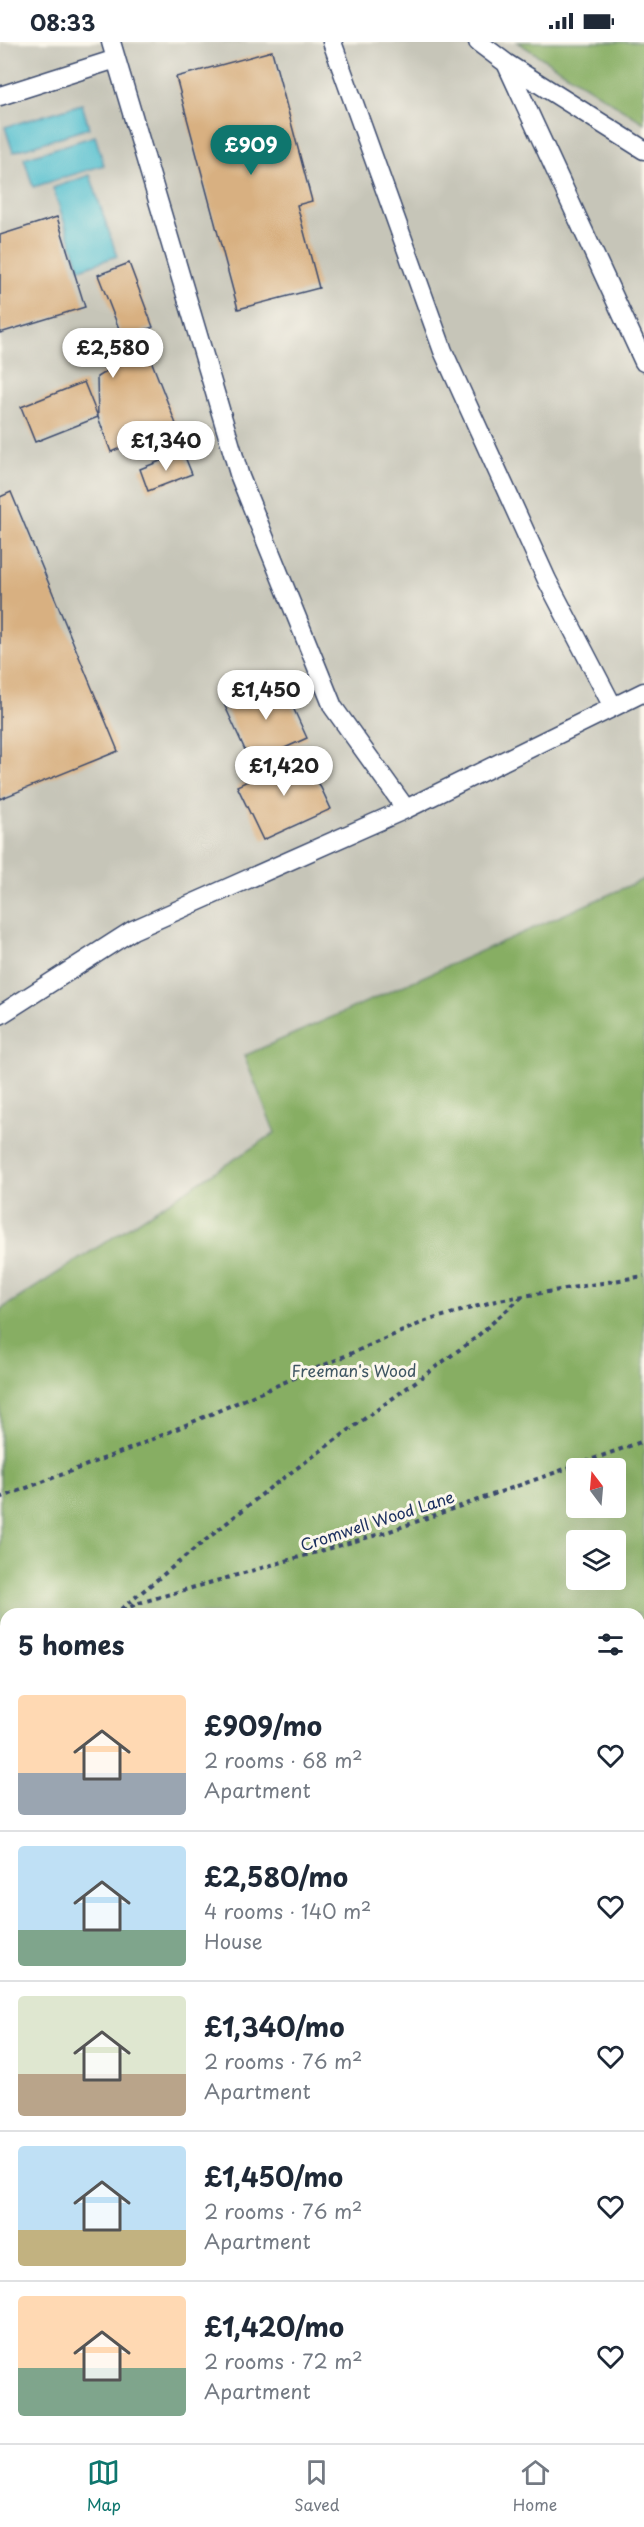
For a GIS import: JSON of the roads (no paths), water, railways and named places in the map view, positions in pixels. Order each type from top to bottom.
[{"type":"lane","points":[[332,42],[443,351],[547,580],[613,707]]},
{"type":"lane","points":[[478,42],[506,63],[644,150]]},
{"type":"lane","points":[[0,96],[113,51],[240,477],[333,707],[406,809]]},
{"type":"lane","points":[[506,63],[644,362]]},
{"type":"lane","points":[[0,1015],[133,930],[406,809],[644,692]]},
{"type":"water","points":[[82,104],[89,128],[13,152],[5,127]]},
{"type":"water","points":[[95,136],[104,165],[33,187],[24,158]]},
{"type":"water","points":[[90,175],[117,256],[80,269],[53,188]]},
{"type":"park label","name":"Freeman's Wood","points":[[354,1370]]}]
